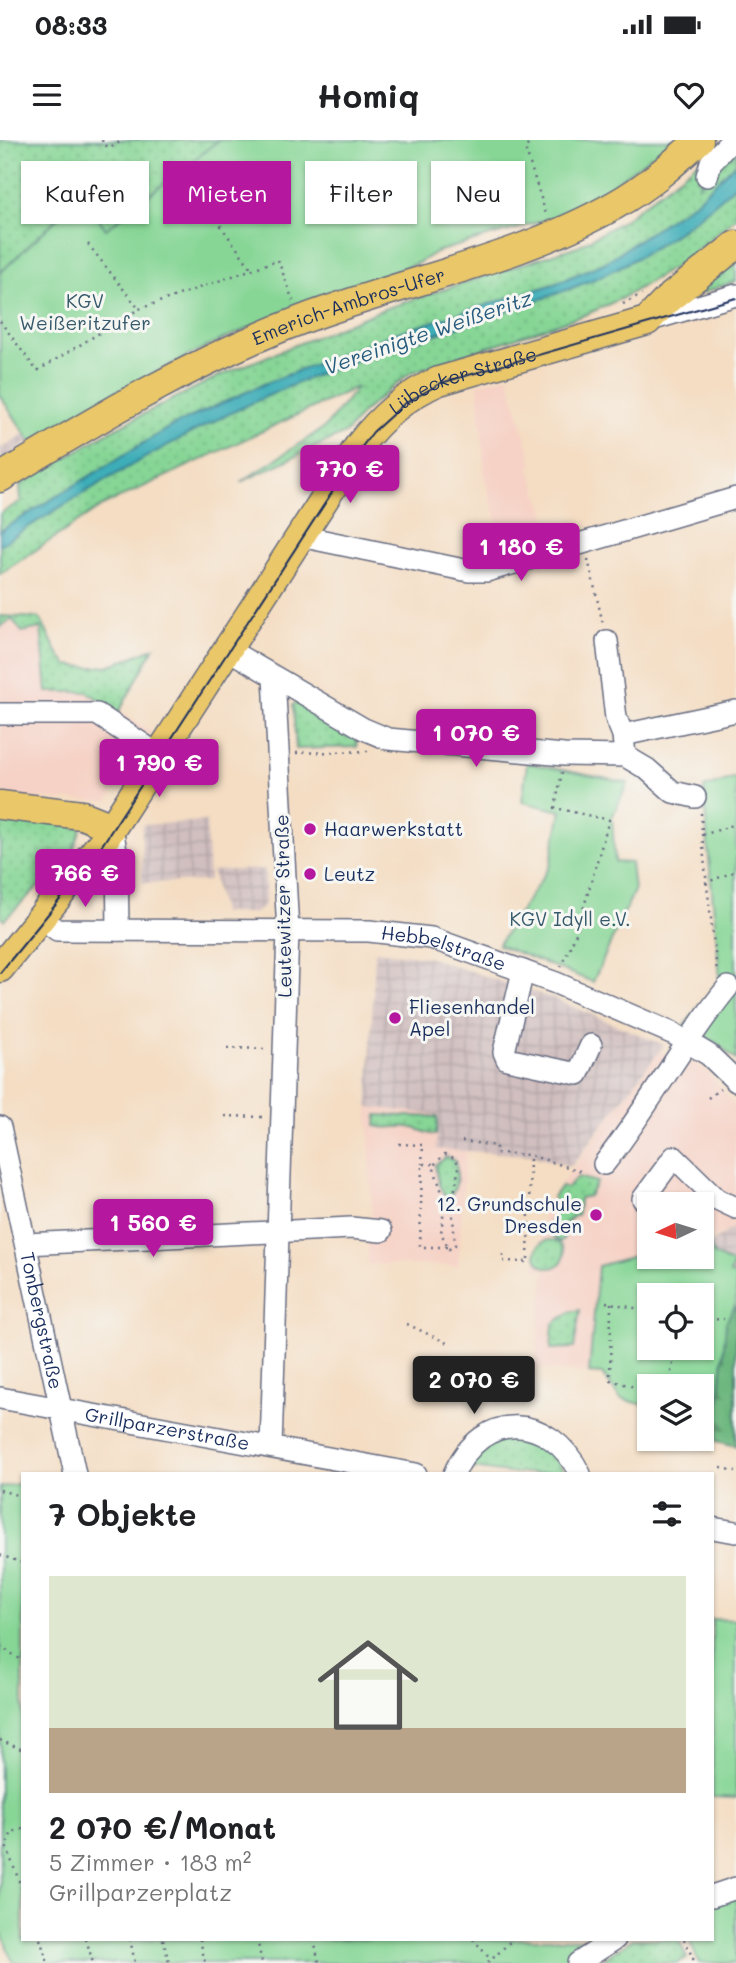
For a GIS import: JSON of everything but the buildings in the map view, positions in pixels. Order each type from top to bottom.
[{"type":"main road","name":"Emerich-Ambros-Ufer","points":[[0,477],[118,407],[223,354],[300,320],[552,235],[615,205],[656,178],[699,140]]},
{"type":"main road","points":[[647,321],[668,299],[736,245]]},
{"type":"main road","name":"Lübecker Straße","points":[[0,968],[112,827],[370,431],[401,402],[423,387],[458,374],[647,321]]},
{"type":"main road","points":[[0,805],[82,814],[112,827]]},
{"type":"street","points":[[706,176],[711,162],[732,140]]},
{"type":"street","name":"Lübecker Straße","points":[[647,321],[736,295]]},
{"type":"street","points":[[300,536],[469,571],[487,571],[736,498]]},
{"type":"street","points":[[607,641],[616,718],[624,745],[673,792],[695,797]]},
{"type":"street","points":[[227,649],[364,729],[388,738],[564,755],[624,745],[736,711]]},
{"type":"street","name":"Leutewitzer Straße","points":[[271,1447],[288,931],[274,677]]},
{"type":"street","points":[[0,714],[97,714],[159,755]]},
{"type":"street","points":[[112,827],[117,858],[118,930]]},
{"type":"street","name":"Hebbelstraße","points":[[42,918],[57,930],[369,931],[431,938],[556,983],[688,1041],[724,1067],[736,1081]]},
{"type":"street","points":[[523,971],[504,1052],[508,1059],[578,1074],[591,1045]]},
{"type":"street","points":[[604,1164],[634,1126],[723,982]]},
{"type":"street","name":"Tonbergstraße","points":[[0,1127],[75,1472]]},
{"type":"street","points":[[648,1192],[674,1157],[707,1192]]},
{"type":"street","points":[[26,1244],[351,1228],[381,1231]]},
{"type":"street","name":"Grillparzerstraße","points":[[0,1398],[405,1472]]},
{"type":"street","points":[[455,1472],[463,1454],[483,1435],[504,1427],[534,1428],[552,1436],[570,1453],[579,1472]]},
{"type":"street","points":[[714,1528],[736,1532]]},
{"type":"street","points":[[714,1895],[736,1888]]},
{"type":"street","points":[[578,1963],[612,1941]]},
{"type":"path","points":[[102,140],[103,144],[110,148],[123,140]]},
{"type":"path","points":[[533,140],[525,148],[547,218]]},
{"type":"path","points":[[219,224],[252,270]]},
{"type":"path","points":[[88,244],[139,309]]},
{"type":"path","points":[[0,321],[37,371],[139,309],[278,261],[300,320]]},
{"type":"path","points":[[584,544],[607,641]]},
{"type":"path","points":[[279,754],[384,750],[388,738]]},
{"type":"path","points":[[556,983],[577,931],[608,820],[555,808],[564,755]]},
{"type":"path","points":[[695,797],[700,800],[705,883],[723,982]]},
{"type":"path","points":[[702,836],[736,824]]},
{"type":"path","points":[[705,883],[736,871]]},
{"type":"path","points":[[227,1048],[284,1050]]},
{"type":"path","points":[[225,1116],[282,1117]]},
{"type":"path","points":[[462,1141],[496,1146],[496,1161]]},
{"type":"path","points":[[399,1144],[423,1145],[422,1164],[420,1247],[455,1245],[452,1204],[459,1167],[456,1159],[445,1154],[433,1164],[422,1164]]},
{"type":"path","points":[[496,1153],[530,1156],[580,1171]]},
{"type":"path","points":[[503,1254],[503,1261],[528,1262],[530,1156]]},
{"type":"path","points":[[433,1164],[434,1175],[446,1205],[441,1233],[448,1247]]},
{"type":"path","points":[[446,1205],[452,1204]]},
{"type":"path","points":[[637,1309],[609,1303],[610,1380],[637,1388]]},
{"type":"path","points":[[714,1319],[724,1319]]},
{"type":"path","points":[[407,1324],[451,1345]]},
{"type":"path","points":[[721,1468],[736,1471]]},
{"type":"path","points":[[0,1490],[21,1496]]},
{"type":"path","points":[[0,1555],[21,1562]]},
{"type":"path","points":[[0,1646],[21,1660]]},
{"type":"path","points":[[0,1740],[21,1749]]},
{"type":"path","points":[[21,1830],[12,1832],[6,1846],[21,1887]]},
{"type":"path","points":[[0,1846],[6,1846]]},
{"type":"path","points":[[41,1941],[48,1963]]},
{"type":"path","points":[[87,1941],[93,1963]]},
{"type":"path","points":[[130,1941],[135,1963]]},
{"type":"path","points":[[164,1941],[169,1963]]},
{"type":"path","points":[[200,1941],[205,1963]]},
{"type":"path","points":[[257,1941],[262,1963]]},
{"type":"path","points":[[314,1941],[319,1963]]},
{"type":"path","points":[[474,1941],[490,1962],[511,1941]]},
{"type":"path","points":[[685,1941],[695,1963]]},
{"type":"shaded area","points":[[508,376],[533,464],[529,466],[554,540],[507,554],[485,479],[478,384]]},
{"type":"shaded area","points":[[25,433],[31,442],[0,460],[0,445],[3,448]]},
{"type":"shaded area","points":[[12,619],[41,628],[47,692],[87,692],[152,732],[108,801],[24,798],[0,793],[0,627]]},
{"type":"shaded area","points":[[206,821],[209,881],[142,883],[142,825]]},
{"type":"shaded area","points":[[265,869],[265,904],[255,913],[222,913],[212,871]]},
{"type":"shaded area","points":[[375,951],[427,957],[552,998],[664,1045],[571,1167],[530,1155],[436,1149],[439,1115],[368,1107]]},
{"type":"shaded area","name":"12. Grundschule Dresden","points":[[660,1050],[675,1062],[692,1062],[709,1073],[736,1107],[736,1226],[714,1238],[714,1192],[637,1192],[637,1255],[598,1267],[589,1373],[534,1368],[545,1270],[535,1269],[545,1206]]},
{"type":"shaded area","points":[[368,1107],[440,1115],[436,1149],[466,1151],[458,1266],[368,1264],[368,1220],[372,1219]]},
{"type":"shaded area","points":[[736,1226],[736,1275],[730,1274],[723,1259],[714,1255],[714,1240]]},
{"type":"green space","points":[[0,140],[219,140],[192,161],[163,161],[163,184],[149,195],[149,161],[21,161],[21,224],[52,224],[0,273]]},
{"type":"green space","name":"KGV Weißeritzufer","points":[[219,140],[673,140],[604,191],[552,218],[436,252],[418,263],[319,298],[219,341],[89,405],[31,442],[0,396],[0,273],[52,224],[102,224],[106,229],[112,224],[149,224],[149,195],[163,184],[163,224],[291,224],[291,161],[192,161]]},
{"type":"green space","points":[[736,150],[736,163],[695,202],[604,263],[554,284],[393,334],[264,384],[170,427],[0,531],[0,514],[21,501],[20,485],[114,429],[219,376],[384,309],[578,246],[621,222],[705,157],[699,185]]},
{"type":"green space","points":[[736,183],[736,217],[683,262],[622,298],[587,314],[410,373],[363,412],[347,432],[241,482],[325,427],[357,387],[102,506],[0,574],[0,545],[164,446],[232,411],[317,375],[520,306],[619,265],[675,234]]},
{"type":"green space","points":[[736,256],[736,281],[700,294],[698,286]]},
{"type":"green space","points":[[0,616],[40,618],[67,665],[104,666],[154,648],[119,712],[87,692],[47,692],[41,628],[22,632],[12,619],[0,627]]},
{"type":"green space","points":[[302,699],[356,732],[357,747],[296,749],[293,705]]},
{"type":"green space","name":"KGV Idyll e.V.","points":[[527,763],[628,783],[612,817],[615,862],[631,863],[634,891],[593,982],[498,945],[550,866],[561,811],[522,802]]},
{"type":"green space","points":[[736,777],[736,1060],[718,1044],[685,1025],[720,979],[704,788]]},
{"type":"green space","points":[[0,814],[79,827],[81,830],[71,855],[4,920],[0,917]]},
{"type":"green space","points":[[377,1115],[438,1117],[436,1135],[409,1127],[376,1126]]},
{"type":"green space","points":[[447,1157],[455,1161],[457,1177],[453,1192],[447,1200],[439,1185],[435,1165]]},
{"type":"green space","points":[[578,1177],[597,1182],[589,1196],[579,1198],[578,1214],[566,1223],[564,1238],[560,1242],[546,1231],[555,1213],[553,1197],[561,1186],[566,1188]]},
{"type":"green space","points":[[550,1240],[560,1244],[564,1254],[560,1264],[550,1268],[540,1264],[536,1254],[540,1244]]},
{"type":"green space","points":[[637,1255],[637,1269],[714,1269],[714,1255],[733,1264],[730,1274],[736,1275],[736,1304],[726,1322],[717,1422],[714,1421],[714,1374],[637,1374],[637,1403],[621,1399],[602,1374],[589,1373],[598,1266]]},
{"type":"green space","points":[[736,1304],[736,1446],[716,1441],[726,1322]]},
{"type":"green space","points":[[580,1310],[574,1348],[551,1349],[553,1324],[570,1312]]},
{"type":"green space","points":[[507,1437],[526,1439],[549,1450],[564,1472],[500,1472],[466,1467],[471,1453]]},
{"type":"green space","points":[[21,1483],[21,1941],[597,1941],[564,1963],[13,1963],[0,1928],[0,1487]]},
{"type":"green space","points":[[714,1619],[736,1620],[736,1798],[714,1797]]},
{"type":"green space","points":[[736,1896],[736,1963],[699,1963],[690,1941],[714,1941],[714,1903]]},
{"type":"green space","points":[[630,1941],[679,1941],[687,1958],[677,1963],[597,1963]]},
{"type":"water","name":"Vereinigte Weißeritz","points":[[736,163],[736,184],[729,191],[675,234],[614,270],[543,299],[395,346],[292,385],[206,425],[122,470],[0,545],[0,531],[170,427],[264,384],[393,334],[554,284],[604,263],[695,202]]},
{"type":"tram line","points":[[0,973],[93,859],[373,432],[404,404],[441,383],[736,298]]},
{"type":"place","name":"Haarwerkstatt","points":[[310,829]]},
{"type":"place","name":"Leutz","points":[[310,874]]},
{"type":"place","name":"Fliesenhandel Apel","points":[[395,1018]]},
{"type":"place","name":"12. Grundschule Dresden","points":[[596,1215]]}]
